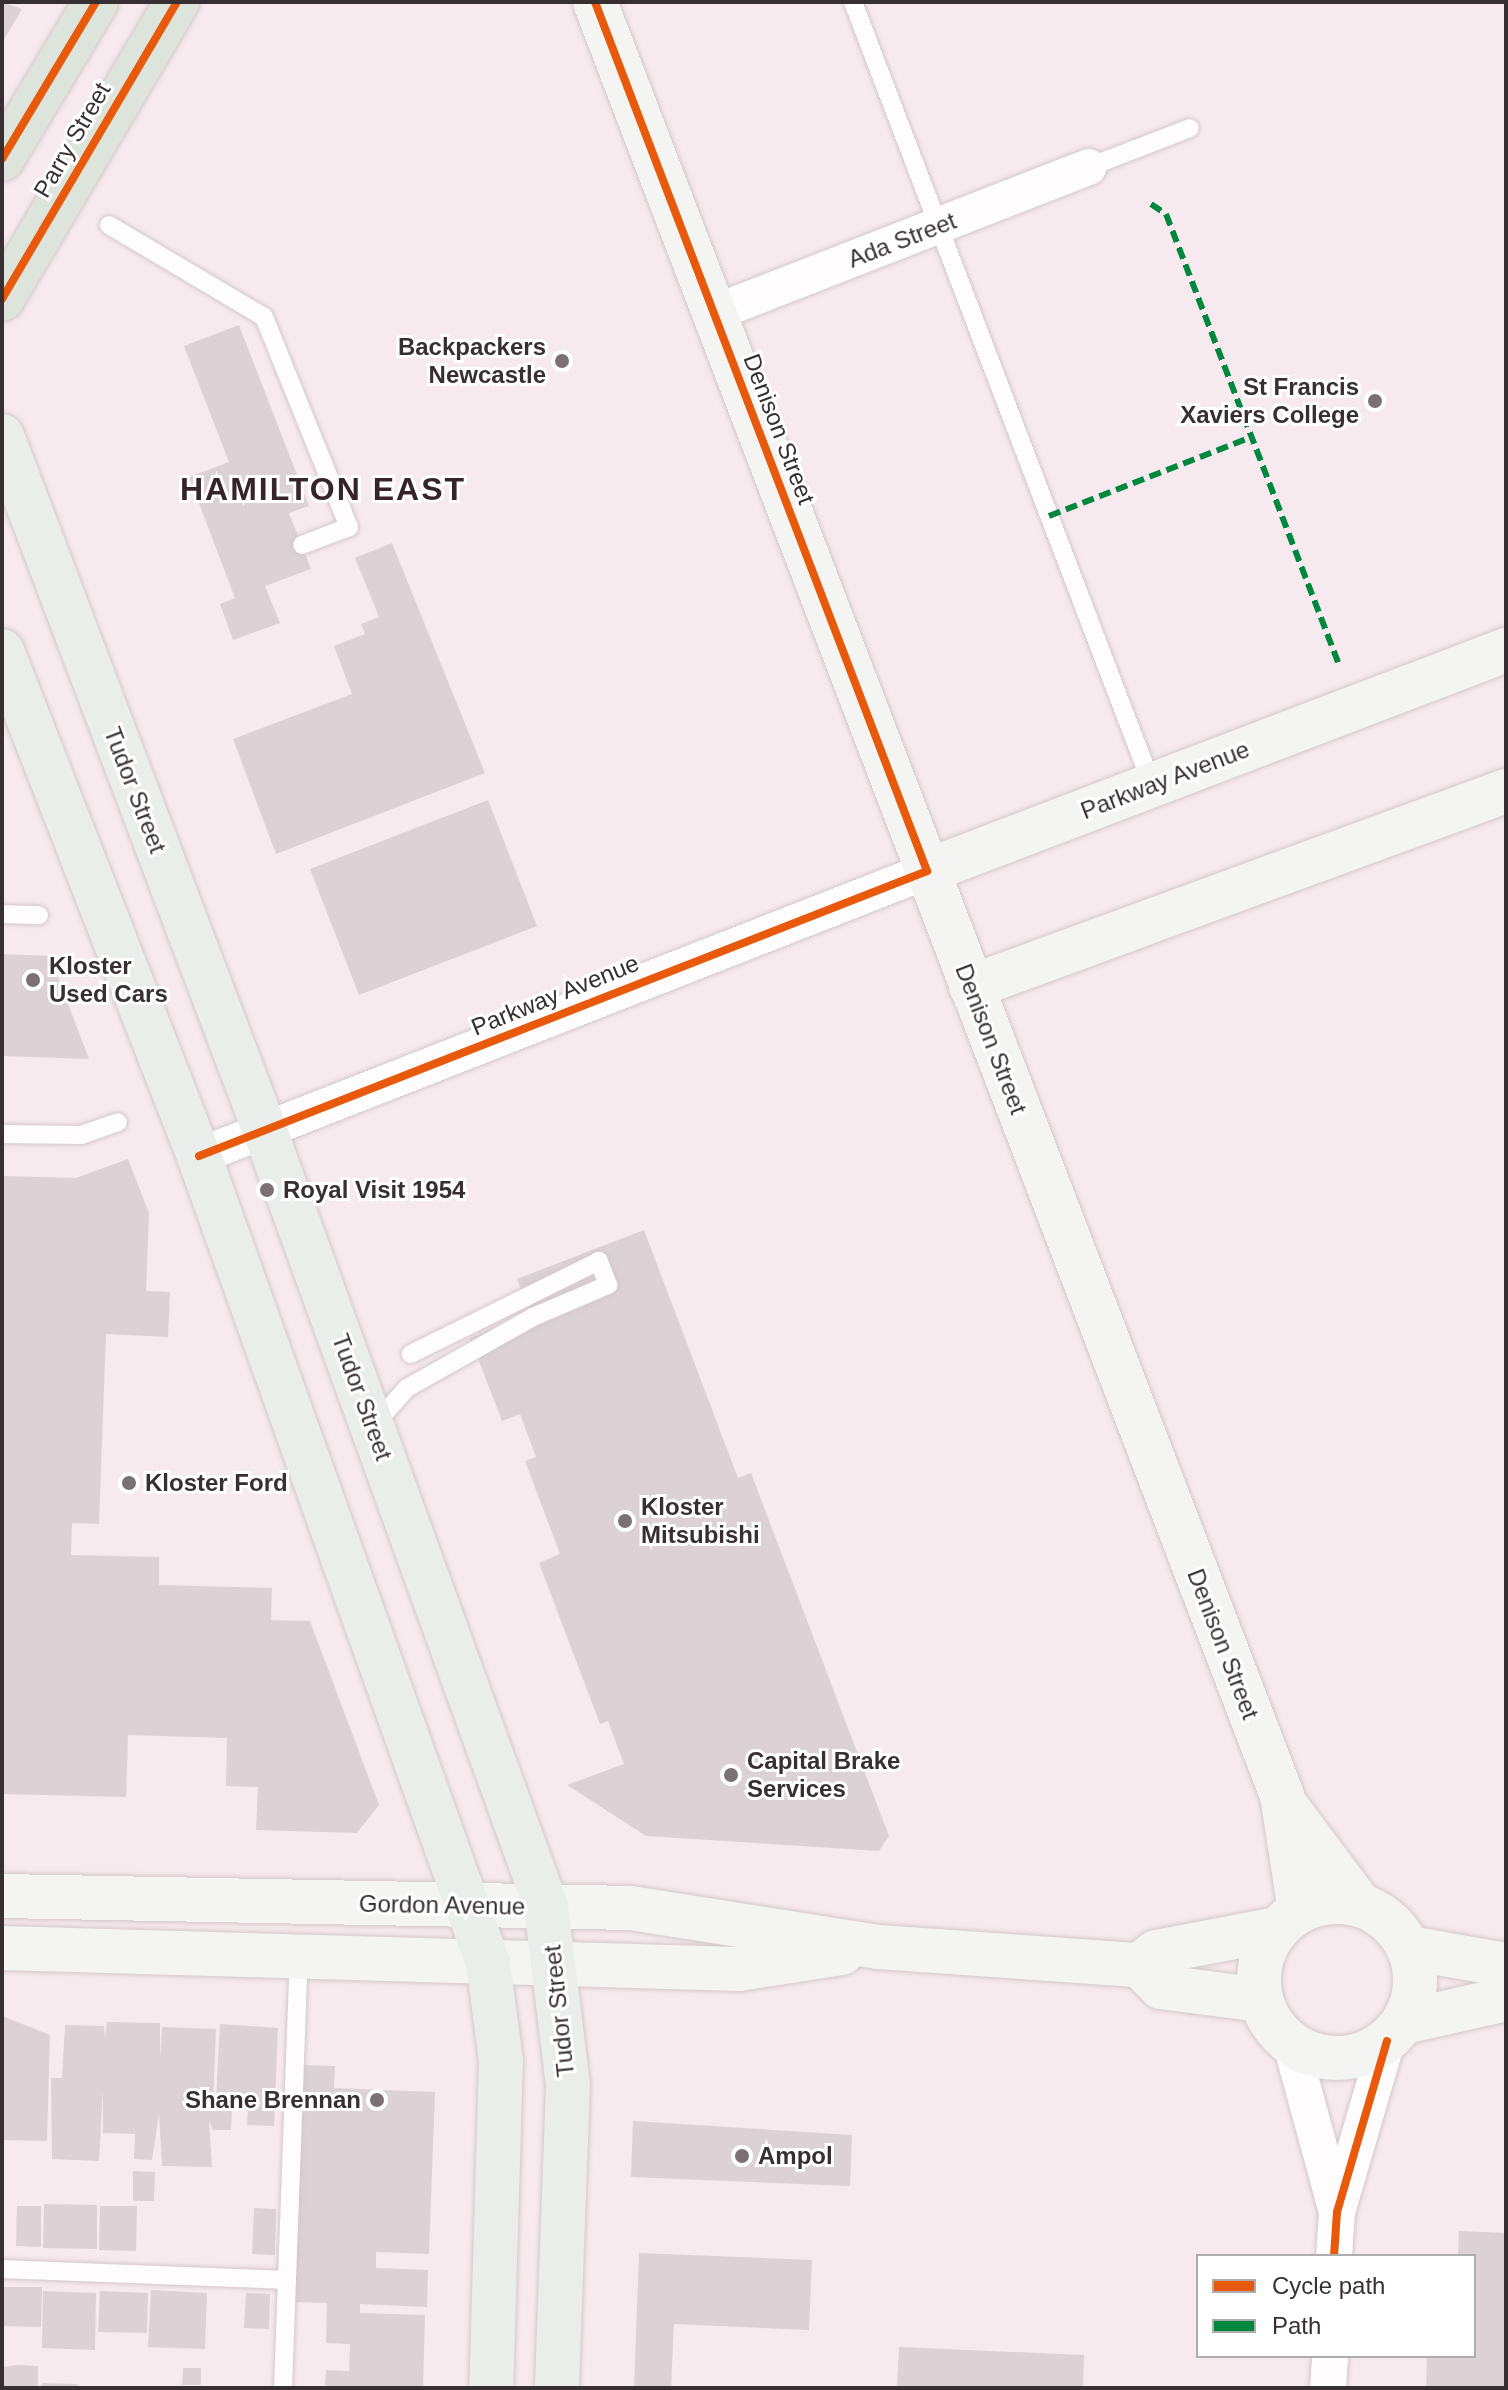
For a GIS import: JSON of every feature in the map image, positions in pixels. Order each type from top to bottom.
[{"type":"highway","name":"Parry Street","points":[[2,159],[96,2]]},
{"type":"highway","name":"Parry Street","points":[[2,299],[177,2]]},
{"type":"main road","name":"Denison Street","points":[[595,2],[1286,1806],[1360,1905]]},
{"type":"main road","name":"Tudor Street","points":[[2,436],[265,1131],[546,1906],[557,1965],[568,2085],[557,2388]]},
{"type":"main road","name":"Parkway Avenue","points":[[927,871],[1506,650]]},
{"type":"main road","points":[[2,651],[199,1156],[471,1907],[488,1963],[501,2060],[491,2388]]},
{"type":"main road","points":[[971,987],[1506,791]]},
{"type":"main road","name":"Denison Street","points":[[1286,1806],[1289,1920]]},
{"type":"main road","name":"Gordon Avenue","points":[[2,1896],[546,1906],[720,1919],[879,1947],[1139,1965],[1156,1952],[1289,1920]]},
{"type":"main road","points":[[1395,2032],[1415,1986],[1409,1948],[1389,1921],[1360,1905],[1323,1903],[1289,1920],[1261,1962],[1261,2000],[1291,2044],[1318,2057],[1347,2058],[1395,2032],[1506,1999]]},
{"type":"main road","name":"Gordon Avenue","points":[[2,1948],[299,1959],[739,1969],[879,1947]]},
{"type":"main road","points":[[1409,1948],[1506,1965]]},
{"type":"main road","points":[[1139,1965],[1161,1987],[1261,2000]]},
{"type":"street","name":"Ada Street","points":[[714,313],[1089,167]]},
{"type":"street","name":"Parkway Avenue","points":[[199,1156],[927,871]]},
{"type":"street","points":[[1334,2254],[1337,2212],[1395,2032]]},
{"type":"street","points":[[1291,2044],[1337,2212]]},
{"type":"street","points":[[1328,2388],[1330,2358]]},
{"type":"lane","points":[[853,2],[1152,785]]},
{"type":"lane","points":[[1089,167],[1190,128]]},
{"type":"lane","points":[[109,225],[264,317],[349,527],[302,545]]},
{"type":"lane","points":[[2,914],[39,915]]},
{"type":"lane","points":[[2,1134],[81,1135],[118,1122]]},
{"type":"lane","points":[[373,1426],[407,1388],[533,1317],[608,1285],[599,1261],[411,1354]]},
{"type":"lane","points":[[283,2388],[299,1959]]},
{"type":"lane","points":[[2,2269],[287,2280]]},
{"type":"building","points":[[2,2],[22,9],[2,43]]},
{"type":"building","points":[[239,325],[309,506],[289,513],[311,569],[265,586],[280,623],[233,640],[220,604],[235,598],[189,477],[229,462],[184,346]]},
{"type":"building","points":[[392,543],[485,773],[276,854],[233,739],[352,694],[334,646],[365,634],[361,624],[379,617],[355,558]]},
{"type":"building","points":[[488,800],[537,926],[359,995],[310,869]]},
{"type":"building","points":[[2,954],[50,956],[89,1059],[2,1056]]},
{"type":"building","name":"Kloster Ford","points":[[128,1159],[149,1213],[146,1291],[170,1292],[168,1337],[106,1334],[99,1524],[72,1523],[71,1555],[159,1557],[159,1585],[272,1588],[271,1620],[310,1621],[379,1805],[357,1833],[256,1830],[258,1787],[226,1786],[227,1738],[128,1735],[126,1797],[2,1794],[2,1176],[76,1178]]},
{"type":"building","points":[[644,1230],[738,1478],[751,1473],[889,1836],[879,1851],[646,1836],[567,1785],[624,1764],[608,1721],[600,1724],[539,1563],[560,1554],[525,1461],[536,1457],[520,1414],[502,1421],[470,1338],[531,1314],[517,1279]]},
{"type":"building","points":[[2,2016],[50,2035],[47,2141],[2,2140]]},
{"type":"building","points":[[107,2022],[160,2023],[160,2060],[162,2027],[216,2029],[213,2107],[230,2107],[230,2101],[216,2100],[220,2024],[278,2028],[274,2126],[247,2125],[248,2110],[232,2109],[231,2130],[213,2130],[209,2121],[212,2167],[162,2166],[159,2114],[152,2160],[134,2159],[135,2134],[103,2133],[103,2089],[99,2161],[52,2159],[51,2078],[62,2078],[65,2025],[104,2026],[105,2038]]},
{"type":"building","points":[[301,2065],[335,2066],[334,2088],[435,2092],[429,2254],[376,2252],[376,2268],[428,2270],[427,2307],[360,2304],[360,2313],[425,2315],[423,2388],[325,2388],[326,2370],[349,2371],[350,2344],[326,2343],[327,2303],[293,2302]]},
{"type":"building","name":"Ampol","points":[[633,2121],[852,2135],[850,2186],[631,2177]]},
{"type":"building","points":[[133,2171],[155,2172],[154,2201],[133,2201]]},
{"type":"building","points":[[44,2204],[97,2205],[97,2249],[43,2248]]},
{"type":"building","points":[[17,2206],[41,2206],[41,2247],[16,2246]]},
{"type":"building","points":[[100,2206],[137,2206],[136,2251],[99,2250]]},
{"type":"building","points":[[254,2208],[276,2209],[275,2255],[252,2254]]},
{"type":"building","points":[[1459,2231],[1506,2233],[1506,2388],[1426,2388],[1427,2358],[1476,2358],[1476,2254],[1458,2254]]},
{"type":"building","points":[[639,2253],[812,2260],[809,2330],[674,2324],[671,2388],[634,2388]]},
{"type":"building","points":[[2,2287],[42,2287],[41,2327],[2,2326]]},
{"type":"building","points":[[151,2290],[207,2293],[205,2349],[148,2347]]},
{"type":"building","points":[[43,2291],[96,2293],[95,2350],[42,2348]]},
{"type":"building","points":[[100,2291],[148,2293],[147,2333],[98,2332]]},
{"type":"building","points":[[246,2293],[270,2294],[269,2329],[244,2328]]},
{"type":"building","points":[[899,2347],[1084,2355],[1083,2388],[897,2388]]},
{"type":"building","points":[[38,2366],[38,2388],[2,2388],[2,2367]]},
{"type":"building","points":[[183,2368],[201,2368],[201,2385],[182,2385]]},
{"type":"building","points":[[42,2383],[78,2384],[77,2388],[41,2388]]},
{"type":"marked path","points":[[1151,204],[1166,214],[1340,667]]},
{"type":"marked path","points":[[1049,516],[1252,437]]},
{"type":"cycle path","points":[[2,159],[96,2]]},
{"type":"cycle path","points":[[2,299],[177,2]]},
{"type":"cycle path","points":[[199,1156],[927,871],[595,2]]},
{"type":"cycle path","points":[[1334,2254],[1337,2212],[1387,2041]]},
{"type":"place","name":"Backpackers Newcastle","points":[[562,361]]},
{"type":"place","name":"St Francis Xaviers College","points":[[1375,401]]},
{"type":"place","name":"Kloster Used Cars","points":[[33,980]]},
{"type":"place","name":"Royal Visit 1954","points":[[267,1190]]},
{"type":"place","name":"Kloster Ford","points":[[129,1483]]},
{"type":"place","name":"Kloster Mitsubishi","points":[[625,1521]]},
{"type":"place","name":"Capital Brake Services","points":[[731,1775]]},
{"type":"place","name":"Shane Brennan","points":[[377,2100]]},
{"type":"place","name":"Ampol","points":[[742,2156]]},
{"type":"district","name":"HAMILTON EAST","points":[[323,489]]}]
